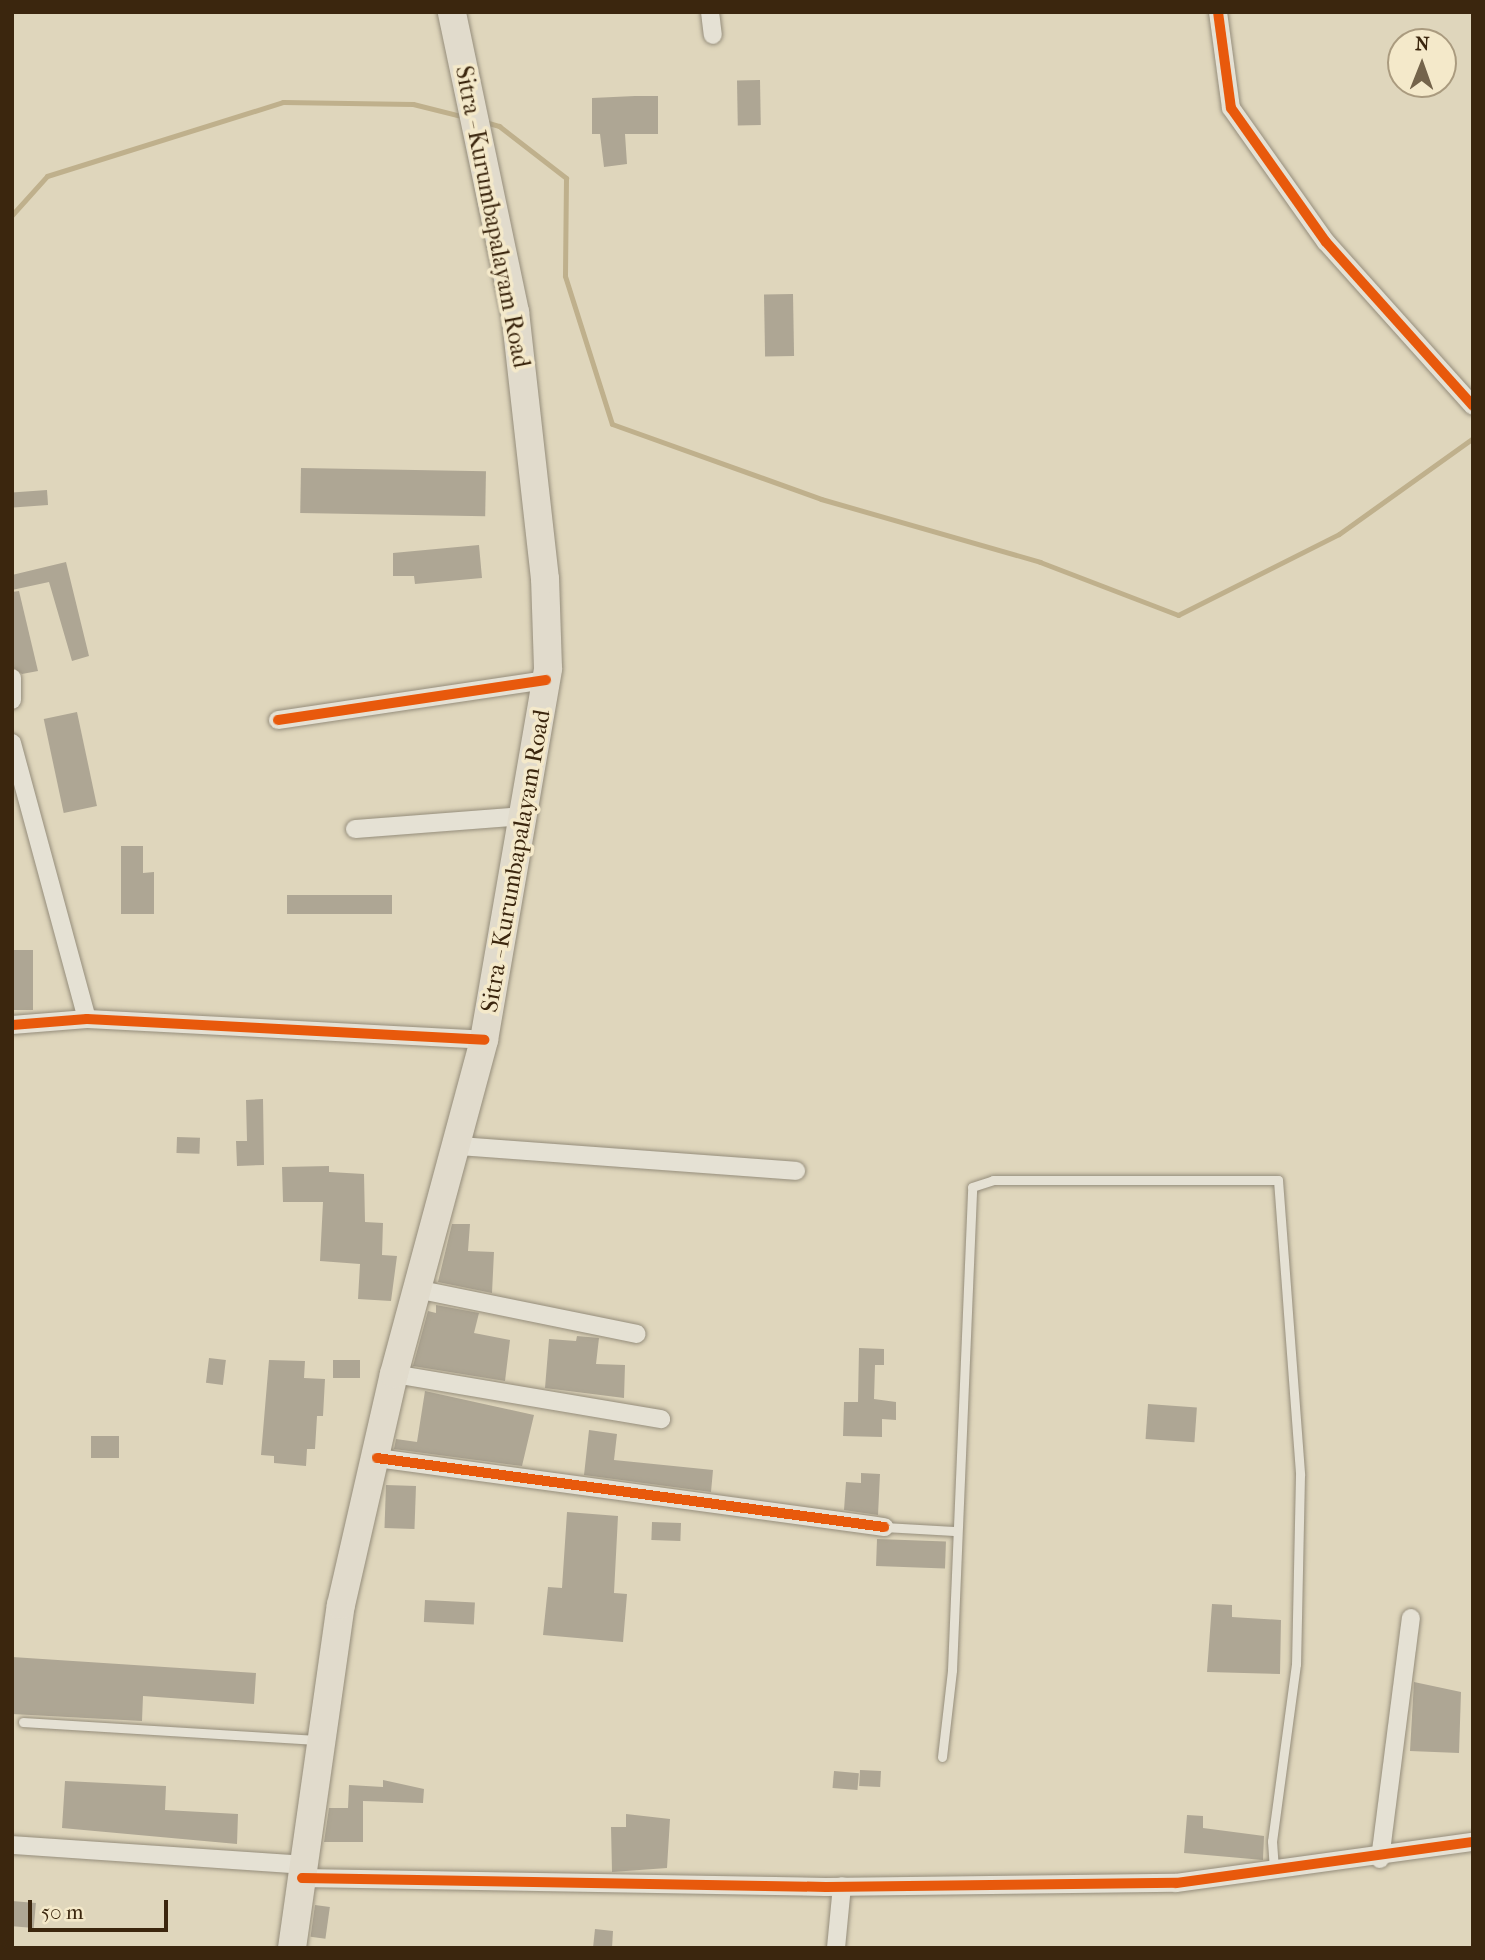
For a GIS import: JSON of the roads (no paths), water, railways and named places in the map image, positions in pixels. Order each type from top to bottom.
[{"type":"main road","name":"Sitra - Kurumbapalayam Road","points":[[292,1948],[341,1605],[377,1458],[394,1374],[421,1290],[484,1040],[525,816],[546,680],[545,579],[515,312],[452,12]]},
{"type":"street","points":[[710,12],[713,35]]},
{"type":"street","points":[[1218,12],[1231,108],[1326,242],[1468,400]]},
{"type":"street","points":[[12,678],[12,700]]},
{"type":"street","points":[[278,720],[546,680]]},
{"type":"street","points":[[12,743],[87,1019]]},
{"type":"street","points":[[355,829],[525,816]]},
{"type":"street","points":[[12,1025],[87,1019],[484,1040]]},
{"type":"street","points":[[458,1146],[796,1171]]},
{"type":"street","points":[[421,1290],[637,1334]]},
{"type":"street","points":[[394,1374],[662,1419]]},
{"type":"street","points":[[377,1458],[884,1527]]},
{"type":"street","points":[[1380,1859],[1410,1618]]},
{"type":"street","points":[[12,1845],[303,1871],[842,1886],[1176,1883],[1380,1859],[1473,1842]]},
{"type":"street","points":[[836,1948],[842,1886]]},
{"type":"lane","points":[[942,1756],[952,1670],[954,1531],[972,1187],[993,1180],[1278,1180],[1300,1475],[1296,1664],[1272,1841],[1274,1873]]},
{"type":"lane","points":[[884,1527],[954,1531]]},
{"type":"lane","points":[[23,1722],[322,1741]]},
{"type":"waterway","points":[[12,215],[47,176],[283,102],[413,104],[465,117]]},
{"type":"waterway","points":[[485,122],[499,126],[566,178],[565,276],[612,424],[821,499],[1040,562],[1178,615],[1339,534],[1473,438]]}]
